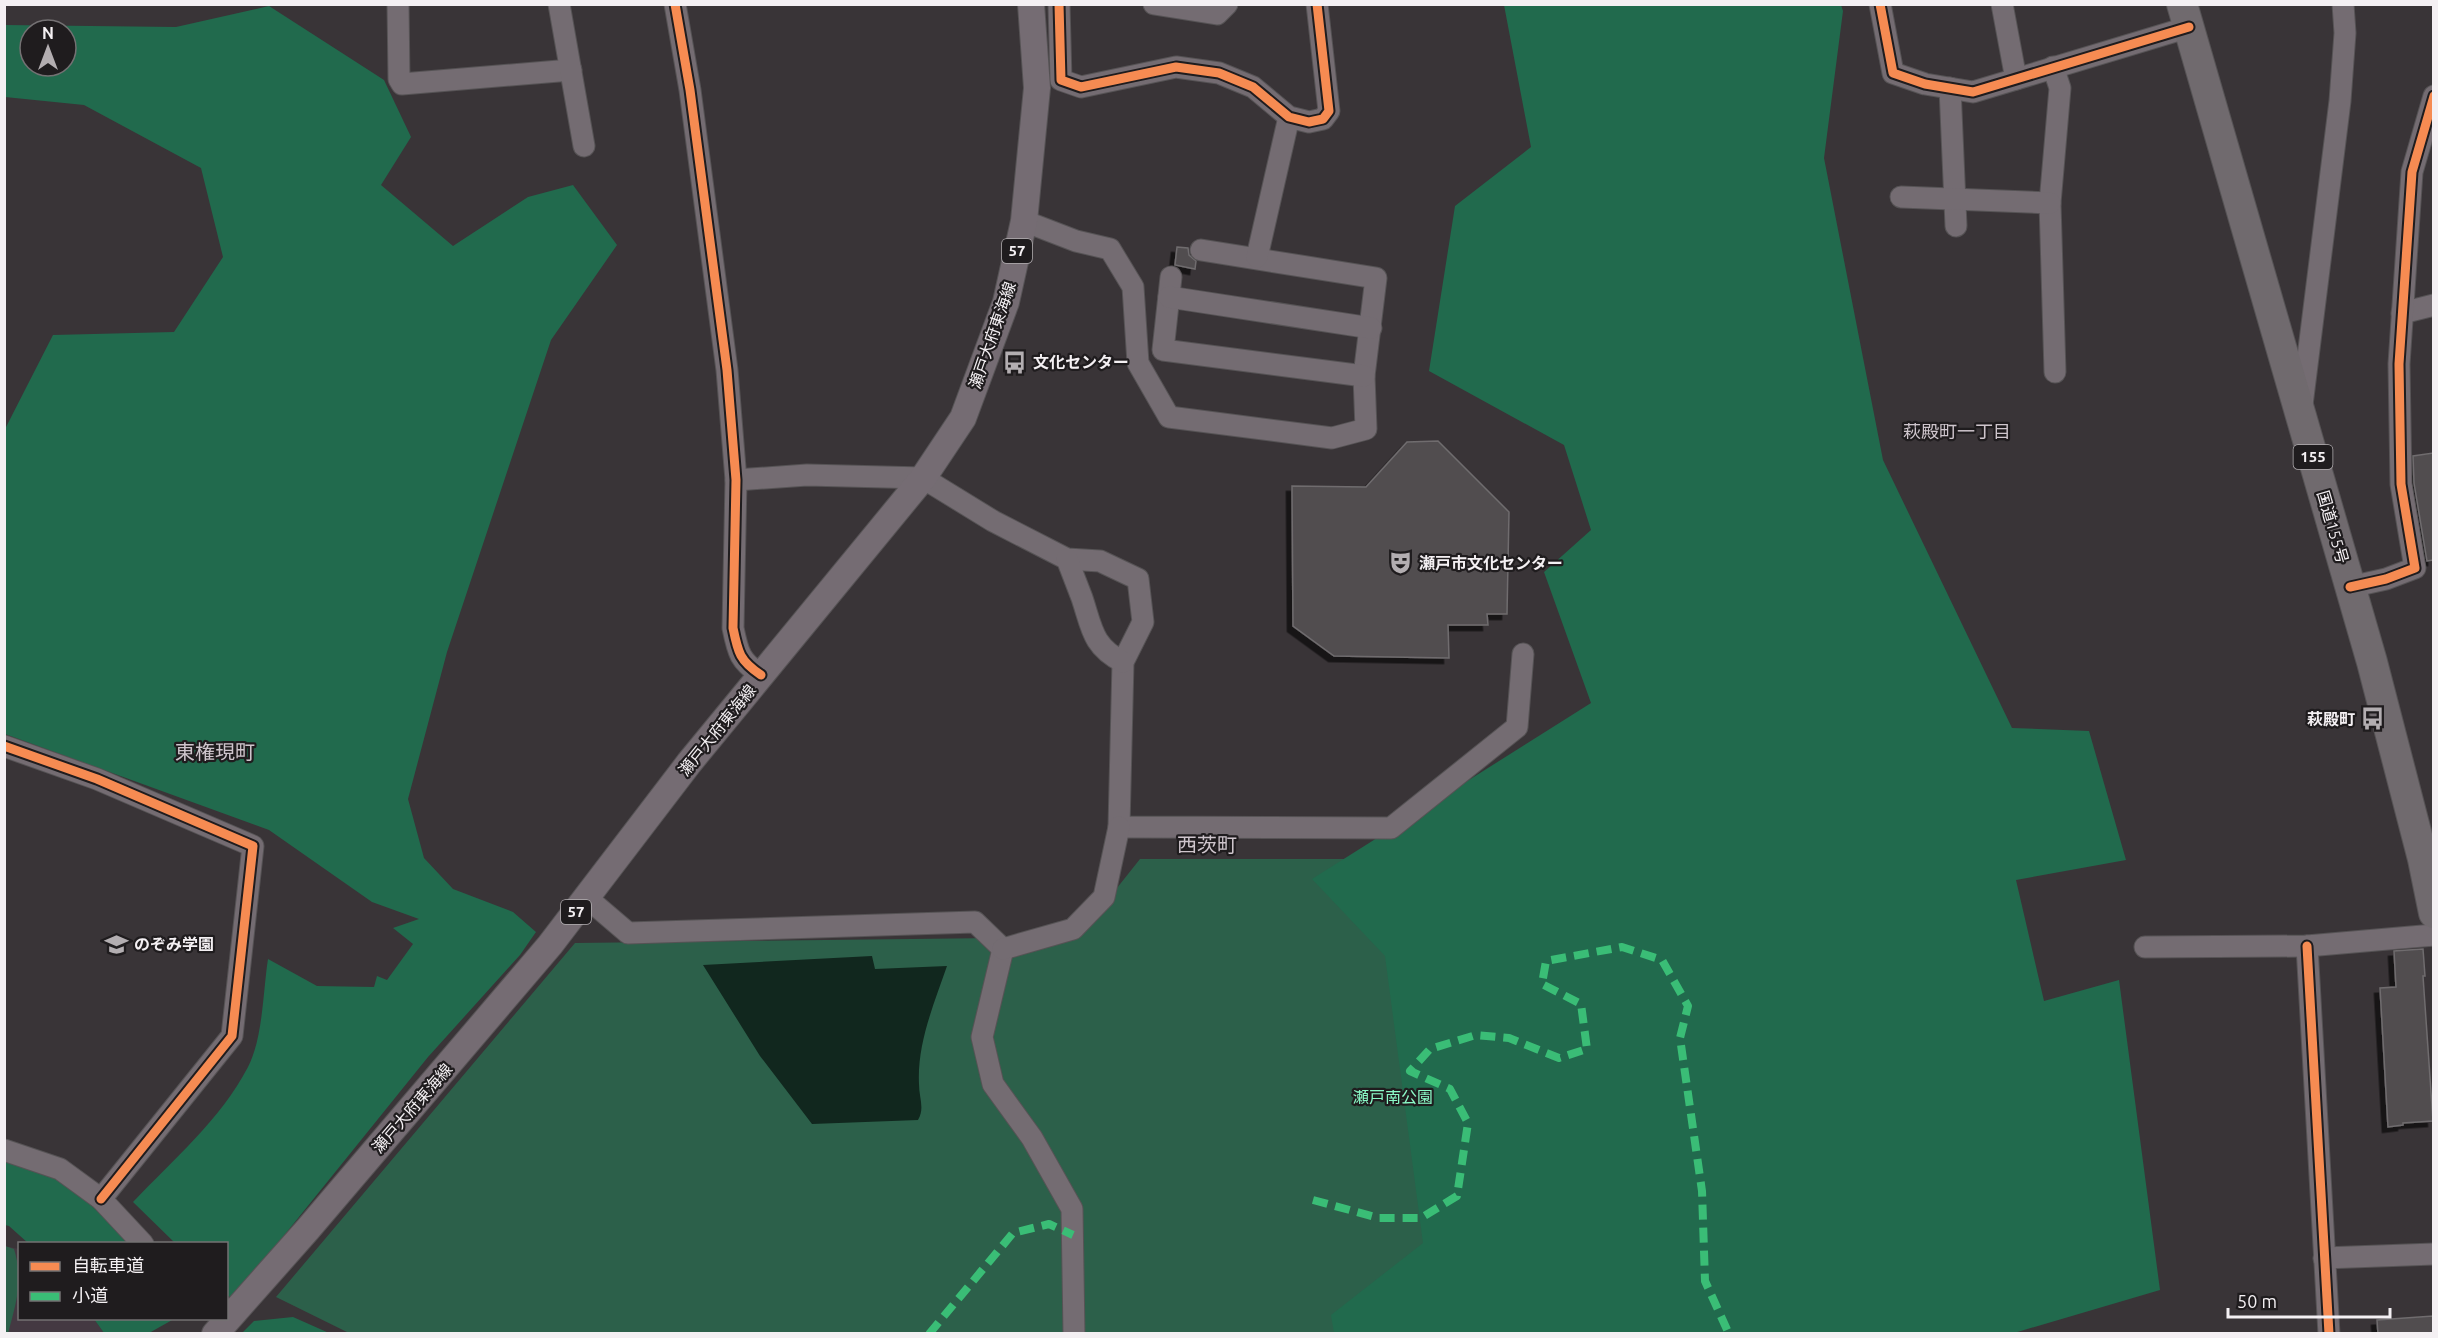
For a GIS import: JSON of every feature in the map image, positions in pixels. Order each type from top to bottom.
[{"type":"highway","name":"国道155号","points":[[2186,16],[2372,662],[2423,859],[2433,913]]},
{"type":"main road","name":"瀬戸大府東海線","points":[[228,1313],[430,1088],[587,898],[689,763],[923,478],[963,418],[1006,302],[1024,221],[1037,88],[1031,4]]},
{"type":"street","points":[[398,4],[399,79],[402,84],[571,70]]},
{"type":"street","points":[[559,4],[584,146]]},
{"type":"street","points":[[675,4],[690,90],[727,370],[736,480],[733,628],[738,650],[745,664],[761,675]]},
{"type":"street","points":[[1059,4],[1061,80],[1081,87],[1176,68],[1219,73],[1253,87],[1289,117],[1309,122],[1323,119],[1329,111],[1317,4]]},
{"type":"street","points":[[1154,4],[1206,14],[1216,14],[1227,4]]},
{"type":"street","points":[[1880,4],[1893,73],[1925,84],[1973,92],[2054,68],[2186,16]]},
{"type":"street","points":[[2002,4],[2016,79]]},
{"type":"street","points":[[2301,414],[2340,101],[2345,33],[2343,4]]},
{"type":"street","points":[[2054,68],[2060,88],[2050,202],[2055,372]]},
{"type":"street","points":[[1950,88],[1956,226]]},
{"type":"street","points":[[2350,588],[2424,566],[2401,484],[2399,364],[2412,172],[2433,96]]},
{"type":"street","points":[[1257,257],[1289,117]]},
{"type":"street","points":[[1901,197],[2050,202]]},
{"type":"street","points":[[1024,221],[1076,241],[1110,249],[1132,286],[1138,363],[1169,417],[1332,438],[1366,429],[1364,376],[1376,278],[1257,257],[1201,250]]},
{"type":"street","points":[[1364,376],[1163,350],[1170,287],[1371,328]]},
{"type":"street","points":[[2402,313],[2433,305]]},
{"type":"street","points":[[736,480],[807,475],[923,478],[993,521],[1067,559],[1100,561],[1138,579],[1143,622],[1122,662],[1119,827],[1104,897],[1073,929],[1003,949]]},
{"type":"street","points":[[1067,559],[1092,634],[1107,654],[1122,662]]},
{"type":"street","points":[[1119,827],[1391,828],[1517,727],[1523,654]]},
{"type":"street","points":[[4,746],[97,778],[253,846],[232,1036],[101,1199]]},
{"type":"street","points":[[587,898],[628,933],[975,922],[1003,949]]},
{"type":"street","points":[[2145,947],[2307,946],[2433,935]]},
{"type":"street","points":[[2307,946],[2329,1334]]},
{"type":"street","points":[[1003,949],[982,1037],[993,1084],[1032,1138],[1072,1209],[1074,1334]]},
{"type":"street","points":[[4,1150],[60,1169],[101,1199],[141,1242]]},
{"type":"street","points":[[2324,1258],[2433,1254]]},
{"type":"shaded area","points":[[872,956],[875,969],[947,966],[927,1024],[921,1054],[920,1116],[918,1120],[812,1124],[760,1056],[703,965]]},
{"type":"shaded area","points":[[4,1246],[18,1249],[18,1320],[95,1320],[104,1333],[5,1333]]},
{"type":"green space","points":[[1504,5],[1841,5],[1843,11],[1824,158],[1883,460],[2012,728],[2089,731],[2126,860],[2016,880],[2044,1001],[2119,980],[2160,1290],[2014,1333],[1334,1333],[1331,1315],[1423,1243],[1385,956],[1312,879],[1591,703],[1544,572],[1591,530],[1564,445],[1429,371],[1455,206],[1531,147]]},
{"type":"green space","points":[[269,6],[384,80],[411,137],[381,185],[453,246],[528,197],[573,185],[617,245],[551,340],[447,652],[408,799],[424,858],[453,889],[513,912],[536,932],[520,955],[428,1057],[232,1300],[228,1295],[228,1242],[174,1242],[133,1202],[210,1121],[237,1086],[248,1067],[260,1029],[268,959],[317,986],[374,987],[377,976],[387,980],[413,944],[393,928],[419,919],[372,902],[269,830],[5,734],[4,431],[53,335],[174,332],[223,257],[201,168],[84,105],[5,97],[5,25],[18,25],[18,78],[78,78],[78,26],[176,27]]},
{"type":"green space","name":"瀬戸南公園","points":[[1140,859],[1402,859],[1808,1333],[351,1334],[276,1297],[575,943],[1078,937]]},
{"type":"green space","points":[[4,1158],[83,1187],[133,1242],[27,1242],[5,1225]]},
{"type":"green space","points":[[5,1246],[14,1249],[18,1271],[18,1291],[8,1334],[4,1333]]},
{"type":"green space","points":[[293,1317],[329,1333],[242,1333],[254,1321]]},
{"type":"green space","points":[[95,1320],[172,1320],[149,1333],[104,1333]]},
{"type":"building","points":[[1177,247],[1188,248],[1189,255],[1196,261],[1195,269],[1175,265]]},
{"type":"building","name":"瀬戸市文化センター","points":[[1438,441],[1509,512],[1507,614],[1487,614],[1488,625],[1448,625],[1449,658],[1334,656],[1293,626],[1292,486],[1366,487],[1407,442]]},
{"type":"building","points":[[2433,453],[2433,560],[2427,561],[2414,483],[2413,456]]},
{"type":"building","points":[[2423,949],[2433,1121],[2403,1123],[2403,1125],[2388,1127],[2380,988],[2396,987],[2394,951]]},
{"type":"building","points":[[2433,1316],[2433,1334],[2378,1334],[2377,1320]]},
{"type":"marked path","points":[[1313,1200],[1379,1218],[1421,1218],[1457,1196],[1468,1123],[1450,1089],[1410,1071],[1430,1049],[1476,1035],[1509,1038],[1559,1058],[1587,1049],[1581,1004],[1542,984],[1546,961],[1622,947],[1662,960],[1688,1006],[1680,1038],[1702,1191],[1705,1281],[1729,1334]]},
{"type":"marked path","points":[[929,1334],[1013,1233],[1049,1224],[1073,1235]]},
{"type":"cycle path","points":[[675,4],[690,90],[727,370],[736,480],[733,628],[741,656],[761,675]]},
{"type":"cycle path","points":[[1059,4],[1061,80],[1081,87],[1176,67],[1219,73],[1253,87],[1289,117],[1309,122],[1323,119],[1329,111],[1317,4]]},
{"type":"cycle path","points":[[1880,4],[1893,73],[1925,84],[1973,92],[2189,27]]},
{"type":"cycle path","points":[[2350,587],[2386,579],[2415,568],[2401,484],[2399,364],[2412,172],[2434,96]]},
{"type":"cycle path","points":[[4,746],[97,779],[253,846],[232,1036],[101,1199]]},
{"type":"cycle path","points":[[2307,946],[2329,1334]]},
{"type":"place","name":"文化センター","points":[[1015,362]]},
{"type":"place","name":"瀬戸市文化センター","points":[[1401,563]]},
{"type":"place","name":"萩殿町","points":[[2373,719]]},
{"type":"place","name":"のぞみ学園","points":[[116,944]]},
{"type":"district","name":"萩殿町一丁目","points":[[1957,432]]},
{"type":"district","name":"東権現町","points":[[215,752]]},
{"type":"district","name":"西茨町","points":[[1207,845]]}]
